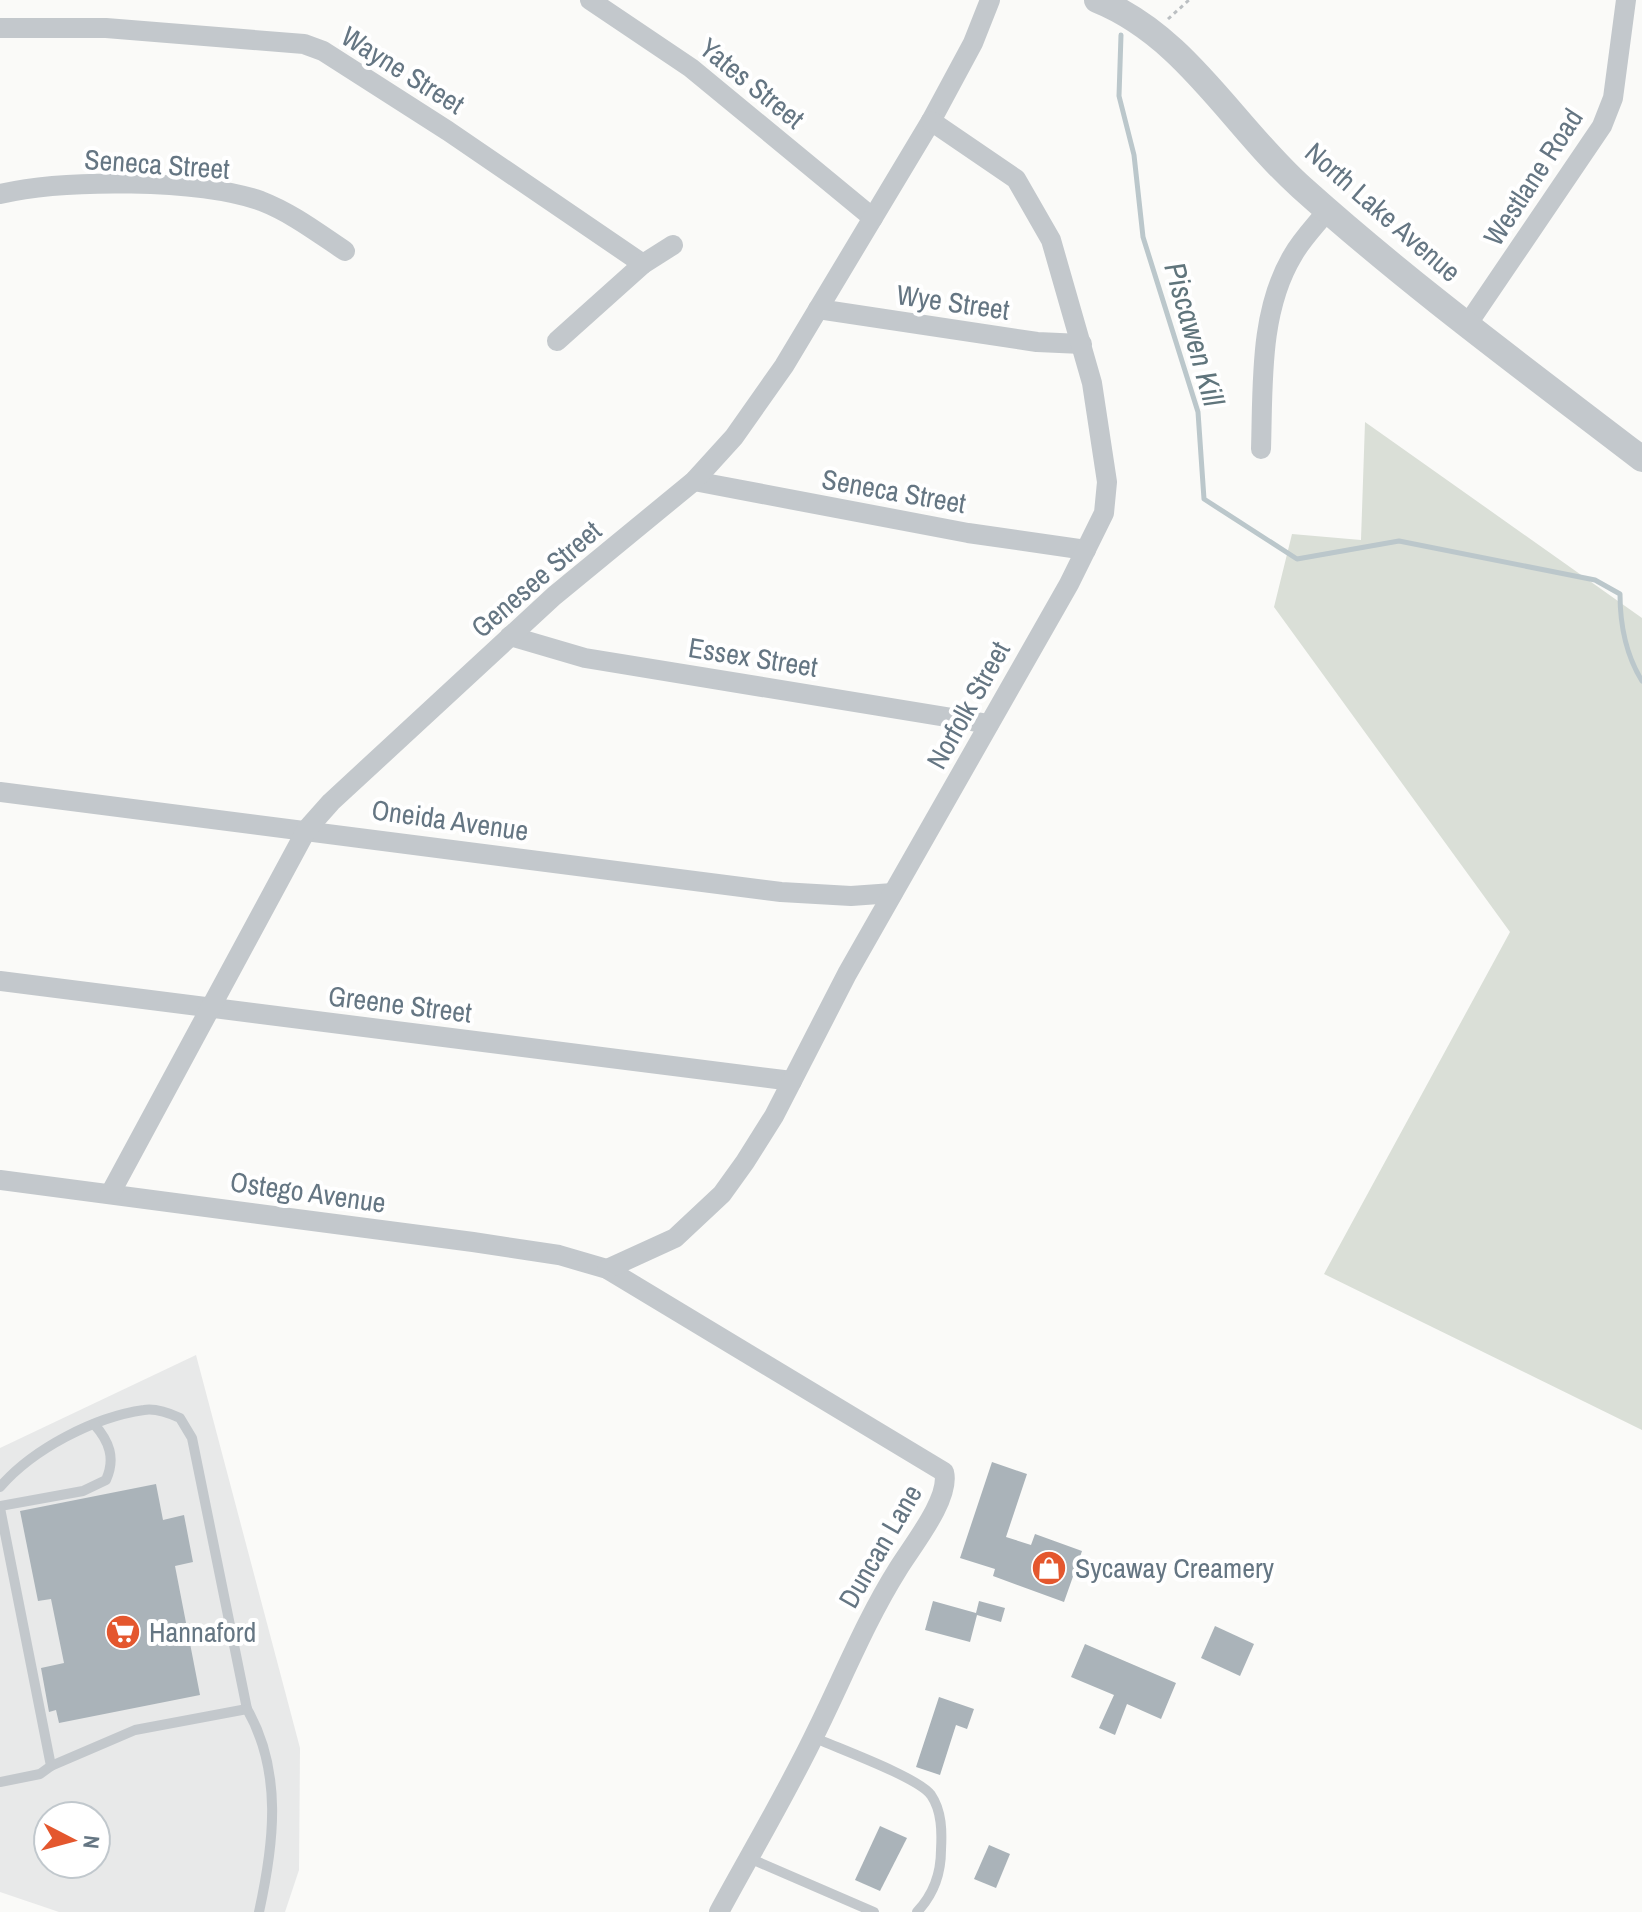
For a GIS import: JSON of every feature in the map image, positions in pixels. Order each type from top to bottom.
[{"type":"street","name":"Yates Street","points":[[590,0],[691,68],[873,218]]},
{"type":"street","name":"Genesee Street","points":[[110,1194],[307,829],[331,802],[510,636],[694,481],[734,437],[818,309],[931,121],[973,43],[990,0]]},
{"type":"street","name":"North Lake Avenue","points":[[1097,0],[1128,12],[1155,31],[1285,173],[1327,211],[1467,325],[1642,459]]},
{"type":"street","name":"Westlane Road","points":[[1467,325],[1602,126],[1613,98],[1626,0]]},
{"type":"street","name":"Wayne Street","points":[[0,28],[106,28],[304,44],[323,51],[448,131],[643,264]]},
{"type":"street","name":"Norfolk Street","points":[[607,1269],[656,1248],[701,1216],[745,1162],[1104,513],[1107,482],[1099,421],[1082,344],[1051,240],[1029,197],[1003,167],[931,121]]},
{"type":"street","name":"Seneca Street","points":[[0,194],[77,186],[208,190],[260,201],[297,218],[345,251]]},
{"type":"street","points":[[1261,449],[1264,363],[1271,319],[1285,270],[1327,211]]},
{"type":"street","points":[[557,341],[643,264],[673,245]]},
{"type":"street","name":"Wye Street","points":[[818,309],[1037,342],[1082,344]]},
{"type":"street","name":"Seneca Street","points":[[694,481],[968,533],[1086,550]]},
{"type":"street","name":"Essex Street","points":[[510,636],[585,658],[989,724]]},
{"type":"street","name":"Oneida Avenue","points":[[0,792],[781,892],[851,896],[893,893]]},
{"type":"street","name":"Greene Street","points":[[0,981],[792,1081]]},
{"type":"street","name":"Ostego Avenue","points":[[0,1180],[530,1251],[607,1269]]},
{"type":"street","name":"Duncan Lane","points":[[607,1269],[944,1472],[945,1489],[937,1506],[870,1619],[813,1737],[719,1912]]},
{"type":"lane","points":[[0,1487],[11,1474],[59,1442],[94,1424],[146,1409],[165,1411],[180,1418],[192,1438],[247,1709],[259,1729],[274,1816],[270,1862],[259,1912]]},
{"type":"lane","points":[[51,1766],[0,1507],[83,1491],[106,1480],[110,1471],[110,1447],[94,1424]]},
{"type":"lane","points":[[0,1782],[40,1774],[51,1766],[135,1730],[247,1709]]},
{"type":"lane","points":[[813,1737],[910,1780],[930,1794],[942,1829],[941,1860],[932,1895],[917,1912]]},
{"type":"lane","points":[[749,1858],[874,1912]]},
{"type":"path","points":[[1155,31],[1189,0]]},
{"type":"shaded area","points":[[1365,422],[1642,618],[1642,1430],[1324,1274],[1510,932],[1274,607],[1292,534],[1361,540]]},
{"type":"shaded area","points":[[196,1355],[300,1748],[299,1870],[285,1912],[59,1912],[0,1892],[0,1448]]},
{"type":"building","points":[[992,1462],[1027,1474],[1006,1537],[1031,1545],[1035,1534],[1082,1551],[1064,1602],[993,1576],[995,1569],[960,1558]]},
{"type":"building","name":"Hannaford","points":[[156,1484],[163,1520],[184,1515],[193,1562],[175,1566],[200,1695],[59,1723],[56,1710],[49,1712],[41,1668],[64,1663],[51,1599],[38,1601],[20,1511]]},
{"type":"building","points":[[933,1601],[976,1613],[979,1601],[1005,1608],[1001,1622],[977,1615],[970,1642],[925,1630]]},
{"type":"building","points":[[1215,1626],[1254,1644],[1240,1676],[1201,1658]]},
{"type":"building","points":[[1085,1644],[1176,1683],[1161,1719],[1127,1704],[1115,1735],[1099,1728],[1114,1695],[1071,1677]]},
{"type":"building","points":[[939,1697],[974,1709],[967,1729],[956,1725],[940,1775],[916,1767]]},
{"type":"building","points":[[880,1826],[907,1838],[880,1891],[855,1880]]},
{"type":"building","points":[[989,1845],[1010,1854],[996,1888],[974,1879]]},
{"type":"waterway","name":"Piscawen Kill","points":[[1121,35],[1119,96],[1134,155],[1143,237],[1198,412],[1204,499],[1297,559],[1399,541],[1595,580],[1620,594],[1625,639],[1642,681]]},
{"type":"place","name":"Sycaway Creamery","points":[[1049,1568]]},
{"type":"place","name":"Hannaford","points":[[123,1632]]}]
